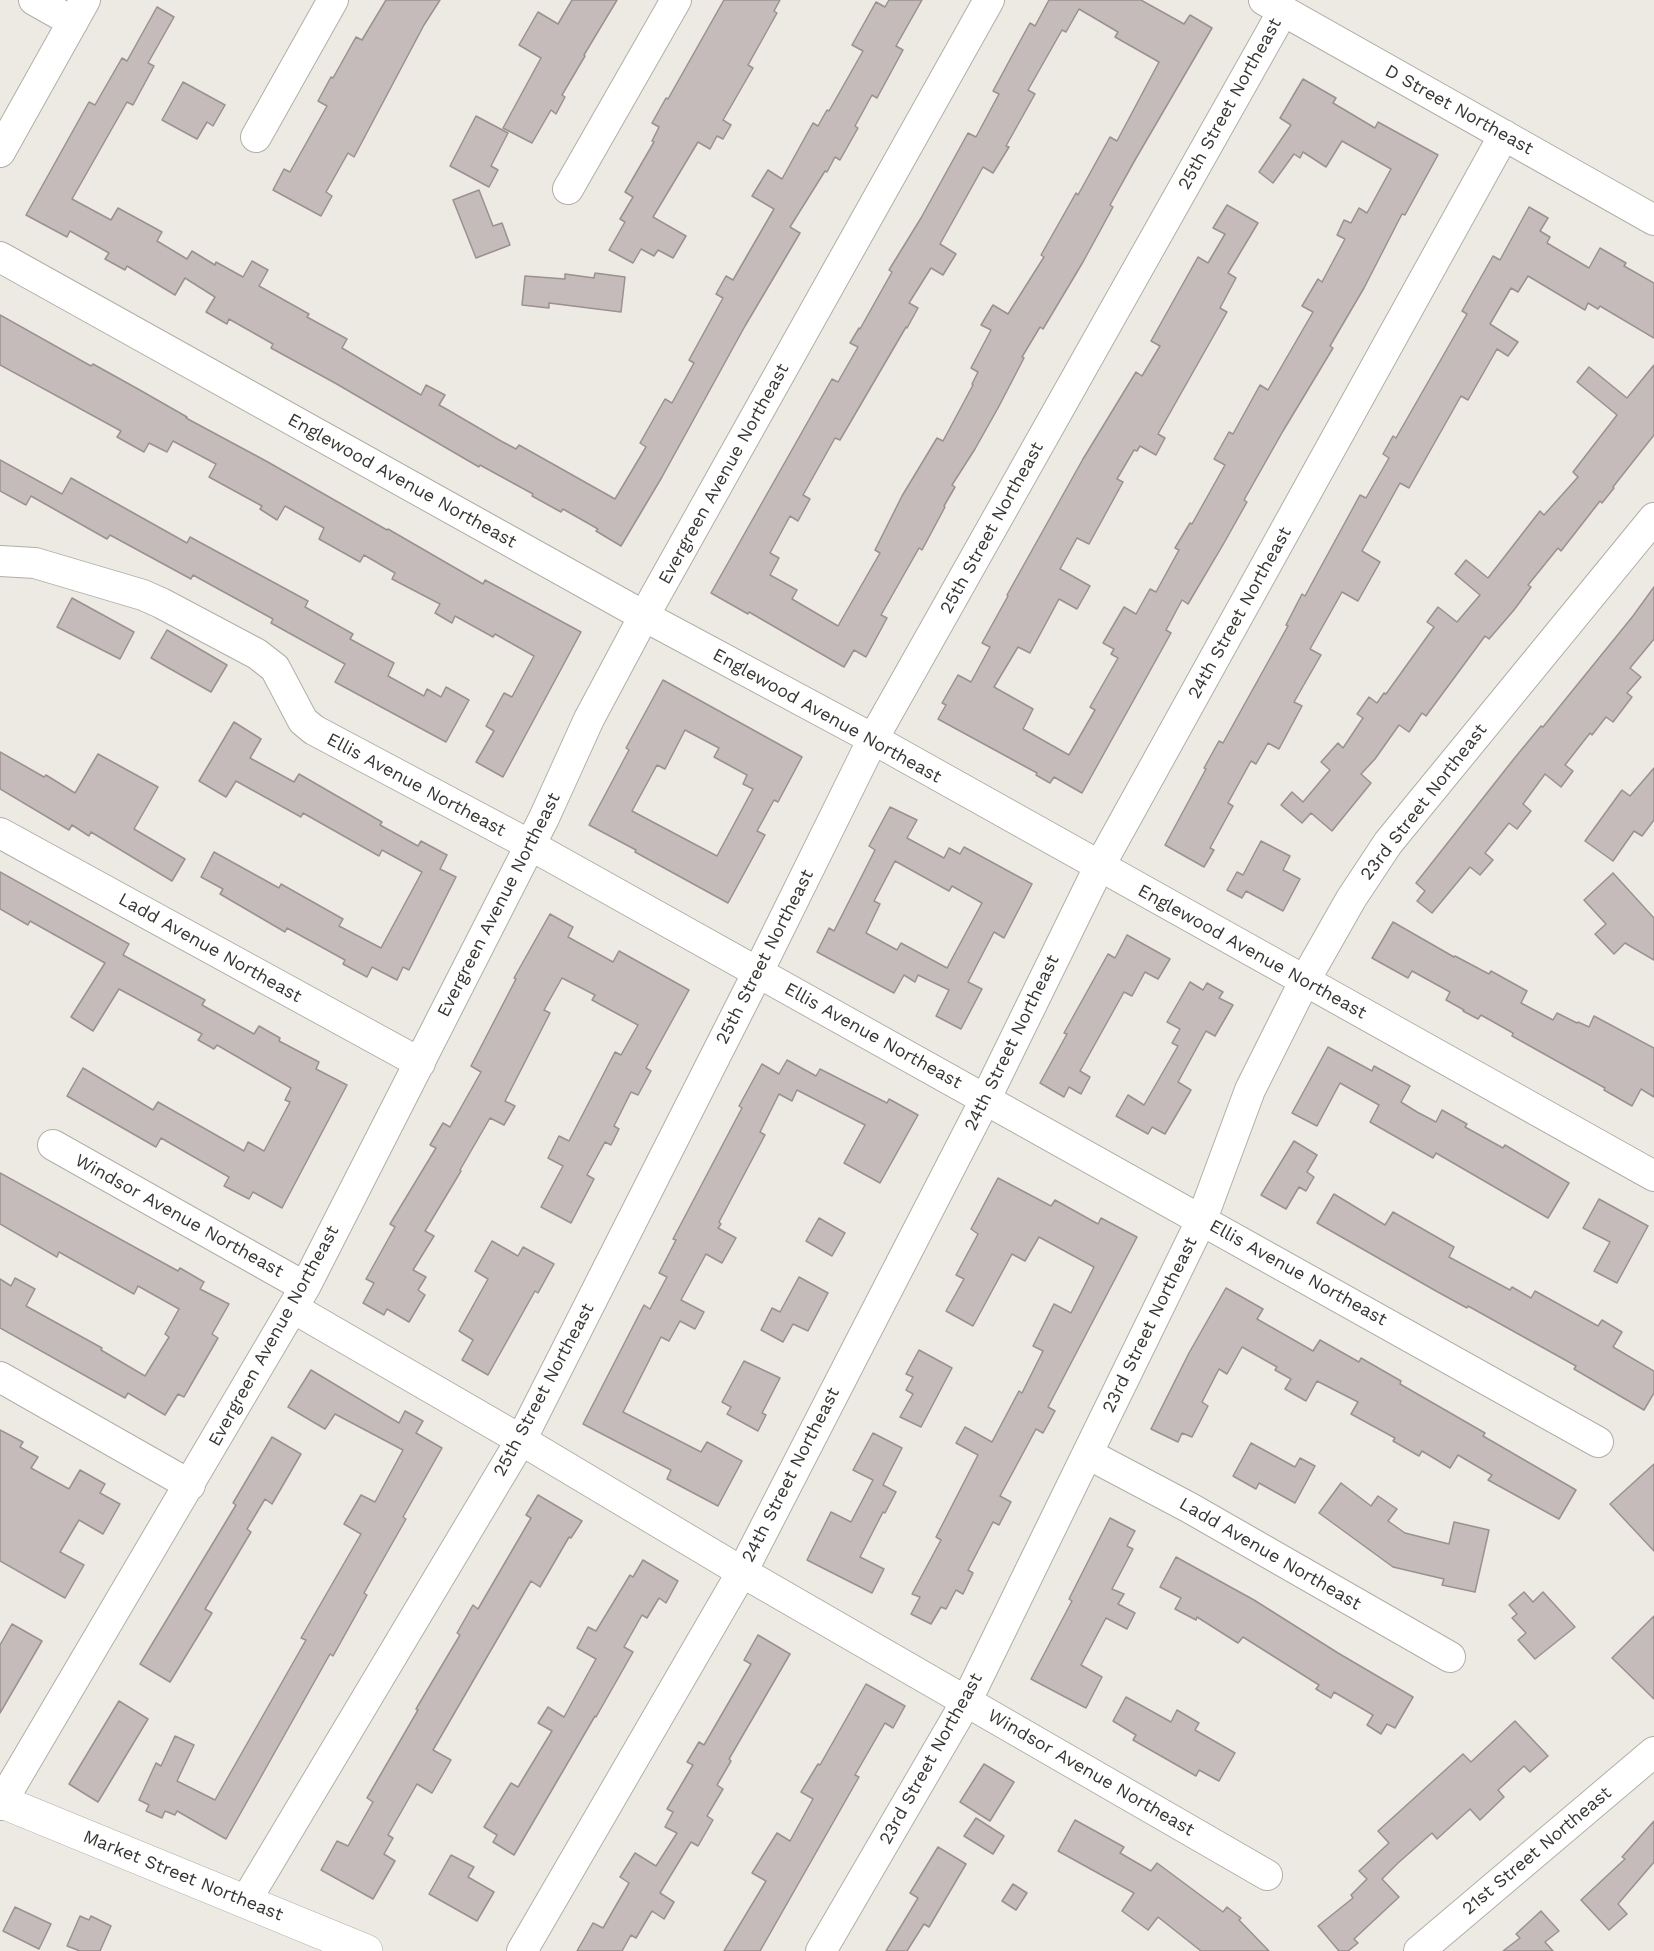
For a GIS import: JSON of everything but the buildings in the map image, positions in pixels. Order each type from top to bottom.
[{"type":"main road","name":"Market Street Northeast","points":[[1,1803],[366,1951]]},
{"type":"street","points":[[0,152],[79,11],[34,0]]},
{"type":"street","points":[[256,137],[333,0]]},
{"type":"street","points":[[568,189],[676,0]]},
{"type":"street","name":"Evergreen Avenue Northeast","points":[[1,1803],[299,1297],[530,845],[589,719],[644,616],[989,0]]},
{"type":"street","name":"D Street Northeast","points":[[1273,5],[1654,220]]},
{"type":"street","name":"25th Street Northeast","points":[[245,1902],[521,1440],[873,740],[1273,5]]},
{"type":"street","name":"24th Street Northeast","points":[[522,1951],[742,1572],[986,1098],[1099,867],[1504,135]]},
{"type":"street","name":"Englewood Avenue Northeast","points":[[0,257],[644,616],[873,740],[1305,980],[1654,1176]]},
{"type":"street","name":"23rd Street Northeast","points":[[821,1951],[966,1702],[1202,1219],[1250,1090],[1305,980],[1351,899],[1388,843],[1654,518]]},
{"type":"street","name":"Ellis Avenue Northeast","points":[[0,561],[35,563],[143,595],[256,654],[274,668],[303,722],[314,730],[530,845],[1598,1442]]},
{"type":"street","name":"Ladd Avenue Northeast","points":[[0,833],[420,1063]]},
{"type":"street","name":"Windsor Avenue Northeast","points":[[53,1145],[299,1297],[521,1440],[742,1572],[1267,1875]]},
{"type":"street","points":[[0,1377],[190,1485]]},
{"type":"street","name":"Ladd Avenue Northeast","points":[[1088,1454],[1190,1508],[1450,1657]]},
{"type":"street","name":"21st Street Northeast","points":[[1419,1951],[1654,1752]]}]
